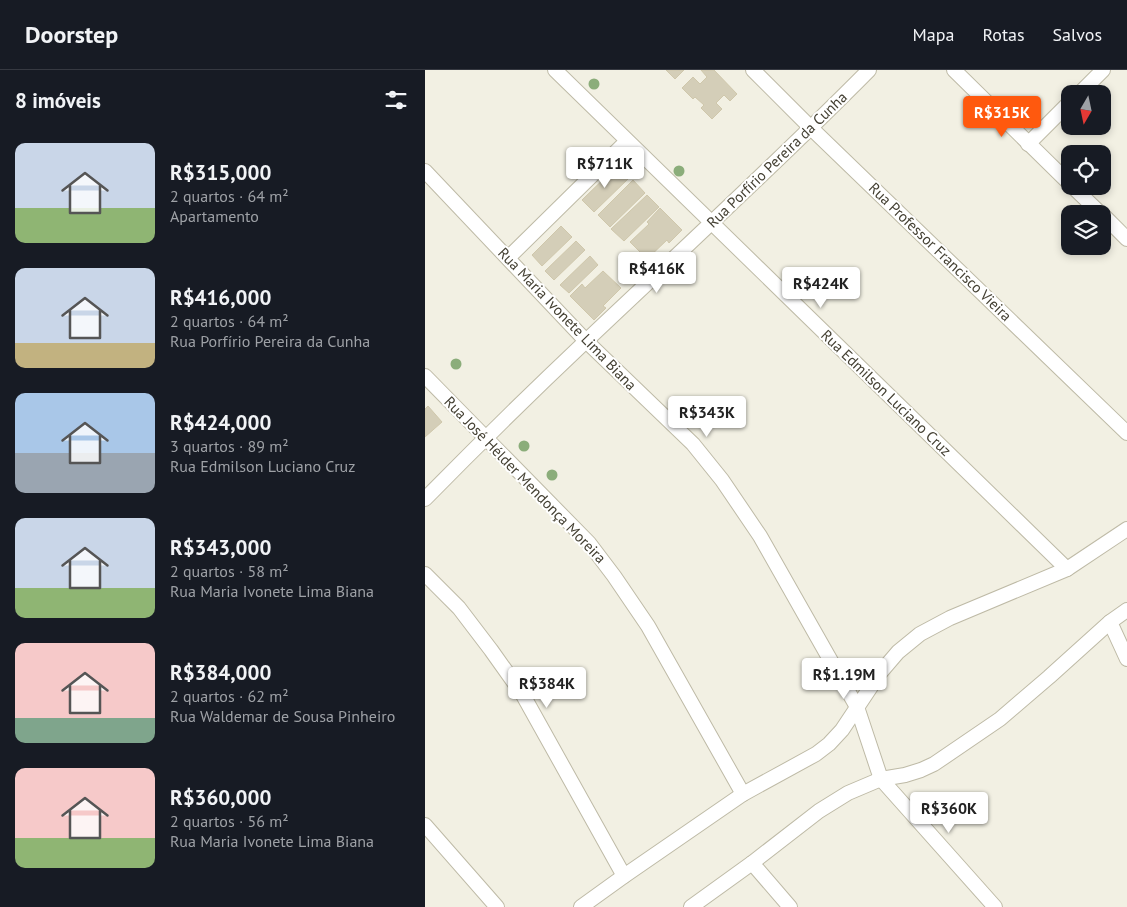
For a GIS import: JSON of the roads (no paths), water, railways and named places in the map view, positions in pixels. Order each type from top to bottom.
[{"type":"street","name":"Rua Edmilson Luciano Cruz","points":[[555,70],[1067,569]]},
{"type":"street","name":"Rua Professor Francisco Vieira","points":[[753,70],[1127,434]]},
{"type":"street","name":"Rua Porfírio Pereira da Cunha","points":[[425,499],[485,438],[811,128],[869,70]]},
{"type":"street","points":[[954,70],[1061,175]]},
{"type":"street","points":[[1088,85],[1103,70]]},
{"type":"street","points":[[1028,144],[1061,111]]},
{"type":"street","points":[[508,258],[627,142]]},
{"type":"street","name":"Rua Maria Ivonete Lima Biana","points":[[425,171],[586,341],[693,444],[722,480],[759,536],[857,707],[881,779]]},
{"type":"street","points":[[1082,195],[1092,205]]},
{"type":"street","points":[[1111,223],[1127,239]]},
{"type":"street","name":"Rua José Hélder Mendonça Moreira","points":[[425,376],[589,543],[615,576],[648,626],[743,794]]},
{"type":"street","points":[[581,907],[743,794],[817,754],[842,730],[880,673],[898,652],[921,634],[950,618],[1067,569],[1127,529]]},
{"type":"street","points":[[425,574],[459,608],[523,695],[624,876]]},
{"type":"street","points":[[691,907],[819,811],[848,794],[881,779],[905,776],[934,764],[1000,719],[1110,622],[1127,610]]},
{"type":"street","points":[[1110,622],[1127,659]]},
{"type":"street","points":[[881,779],[995,907]]},
{"type":"street","points":[[425,825],[497,907]]},
{"type":"street","points":[[752,863],[790,907]]}]
